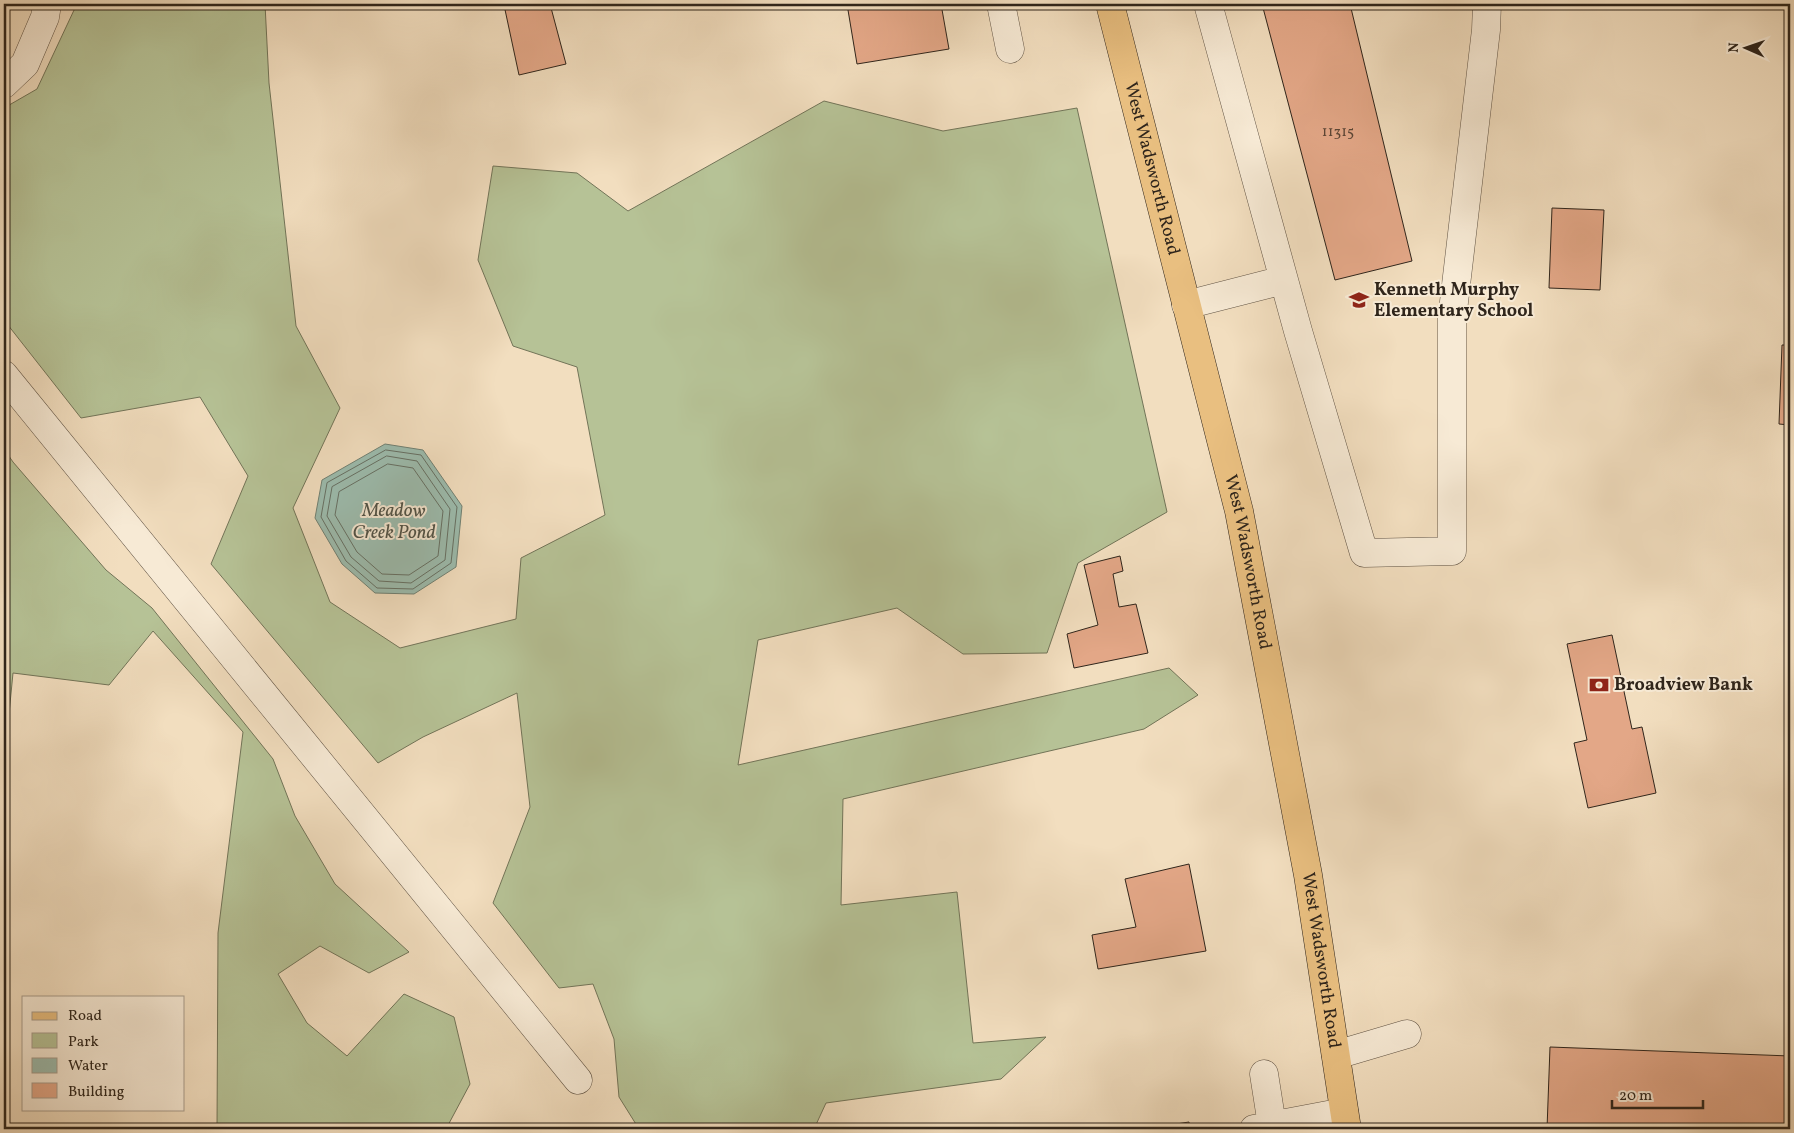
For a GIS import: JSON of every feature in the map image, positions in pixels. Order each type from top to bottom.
[{"type":"main road","name":"West Wadsworth Road","points":[[1110,4],[1239,511],[1308,875],[1346,1121]]},
{"type":"lane","points":[[4,84],[25,64],[48,4]]},
{"type":"lane","points":[[1001,4],[1010,49]]},
{"type":"lane","points":[[1208,4],[1284,280],[1364,553],[1452,552],[1452,319],[1486,30],[1487,4]]},
{"type":"lane","points":[[1186,305],[1284,280]]},
{"type":"lane","points":[[4,375],[578,1080]]},
{"type":"lane","points":[[1336,1055],[1407,1034]]},
{"type":"lane","points":[[1264,1074],[1263,1127],[1346,1121]]},
{"type":"green space","points":[[79,4],[265,4],[269,83],[296,326],[340,408],[293,508],[330,602],[400,648],[516,619],[521,558],[605,515],[577,367],[513,346],[478,260],[493,166],[577,173],[628,211],[824,101],[943,131],[1077,108],[1167,512],[1078,563],[1047,653],[963,654],[897,608],[758,640],[738,765],[1169,668],[1198,695],[1144,729],[843,799],[841,905],[957,892],[973,1043],[1046,1037],[1001,1079],[826,1103],[814,1129],[639,1129],[619,1097],[614,1039],[593,984],[559,988],[493,903],[530,807],[517,693],[423,737],[378,763],[211,564],[248,476],[200,397],[81,418],[4,320],[4,108],[37,89],[75,8]]},
{"type":"green space","points":[[4,449],[106,570],[152,608],[273,759],[295,816],[335,884],[409,952],[369,973],[320,946],[278,974],[307,1023],[347,1056],[404,994],[454,1017],[470,1084],[446,1129],[217,1129],[218,933],[243,732],[153,631],[109,685],[13,673],[4,765]]},
{"type":"water","name":"Meadow Creek Pond","points":[[385,444],[423,450],[462,506],[456,567],[414,594],[375,593],[342,564],[315,518],[322,480]]},
{"type":"building","points":[[550,4],[566,64],[519,75],[504,5]]},
{"type":"building","points":[[847,4],[941,4],[949,49],[857,64]]},
{"type":"building","points":[[1262,4],[1350,4],[1412,261],[1335,280]]},
{"type":"building","points":[[1552,208],[1604,210],[1600,290],[1549,288]]},
{"type":"building","points":[[1782,345],[1790,345],[1790,425],[1779,424]]},
{"type":"building","points":[[1120,556],[1123,571],[1113,574],[1119,607],[1136,604],[1148,653],[1074,668],[1067,634],[1098,625],[1084,565]]},
{"type":"building","name":"Broadview Bank","points":[[1612,635],[1632,729],[1642,727],[1656,793],[1588,808],[1574,743],[1587,740],[1567,644]]},
{"type":"building","points":[[1189,864],[1206,951],[1098,969],[1092,935],[1136,927],[1125,879]]},
{"type":"building","points":[[1550,1047],[1790,1056],[1790,1129],[1547,1129]]},
{"type":"building","points":[[1189,1122],[1190,1129],[1144,1129]]},
{"type":"building","points":[[99,1124],[206,1129],[99,1129]]},
{"type":"place","name":"Kenneth Murphy Elementary School","points":[[1359,300]]},
{"type":"place","name":"Broadview Bank","points":[[1599,685]]}]
